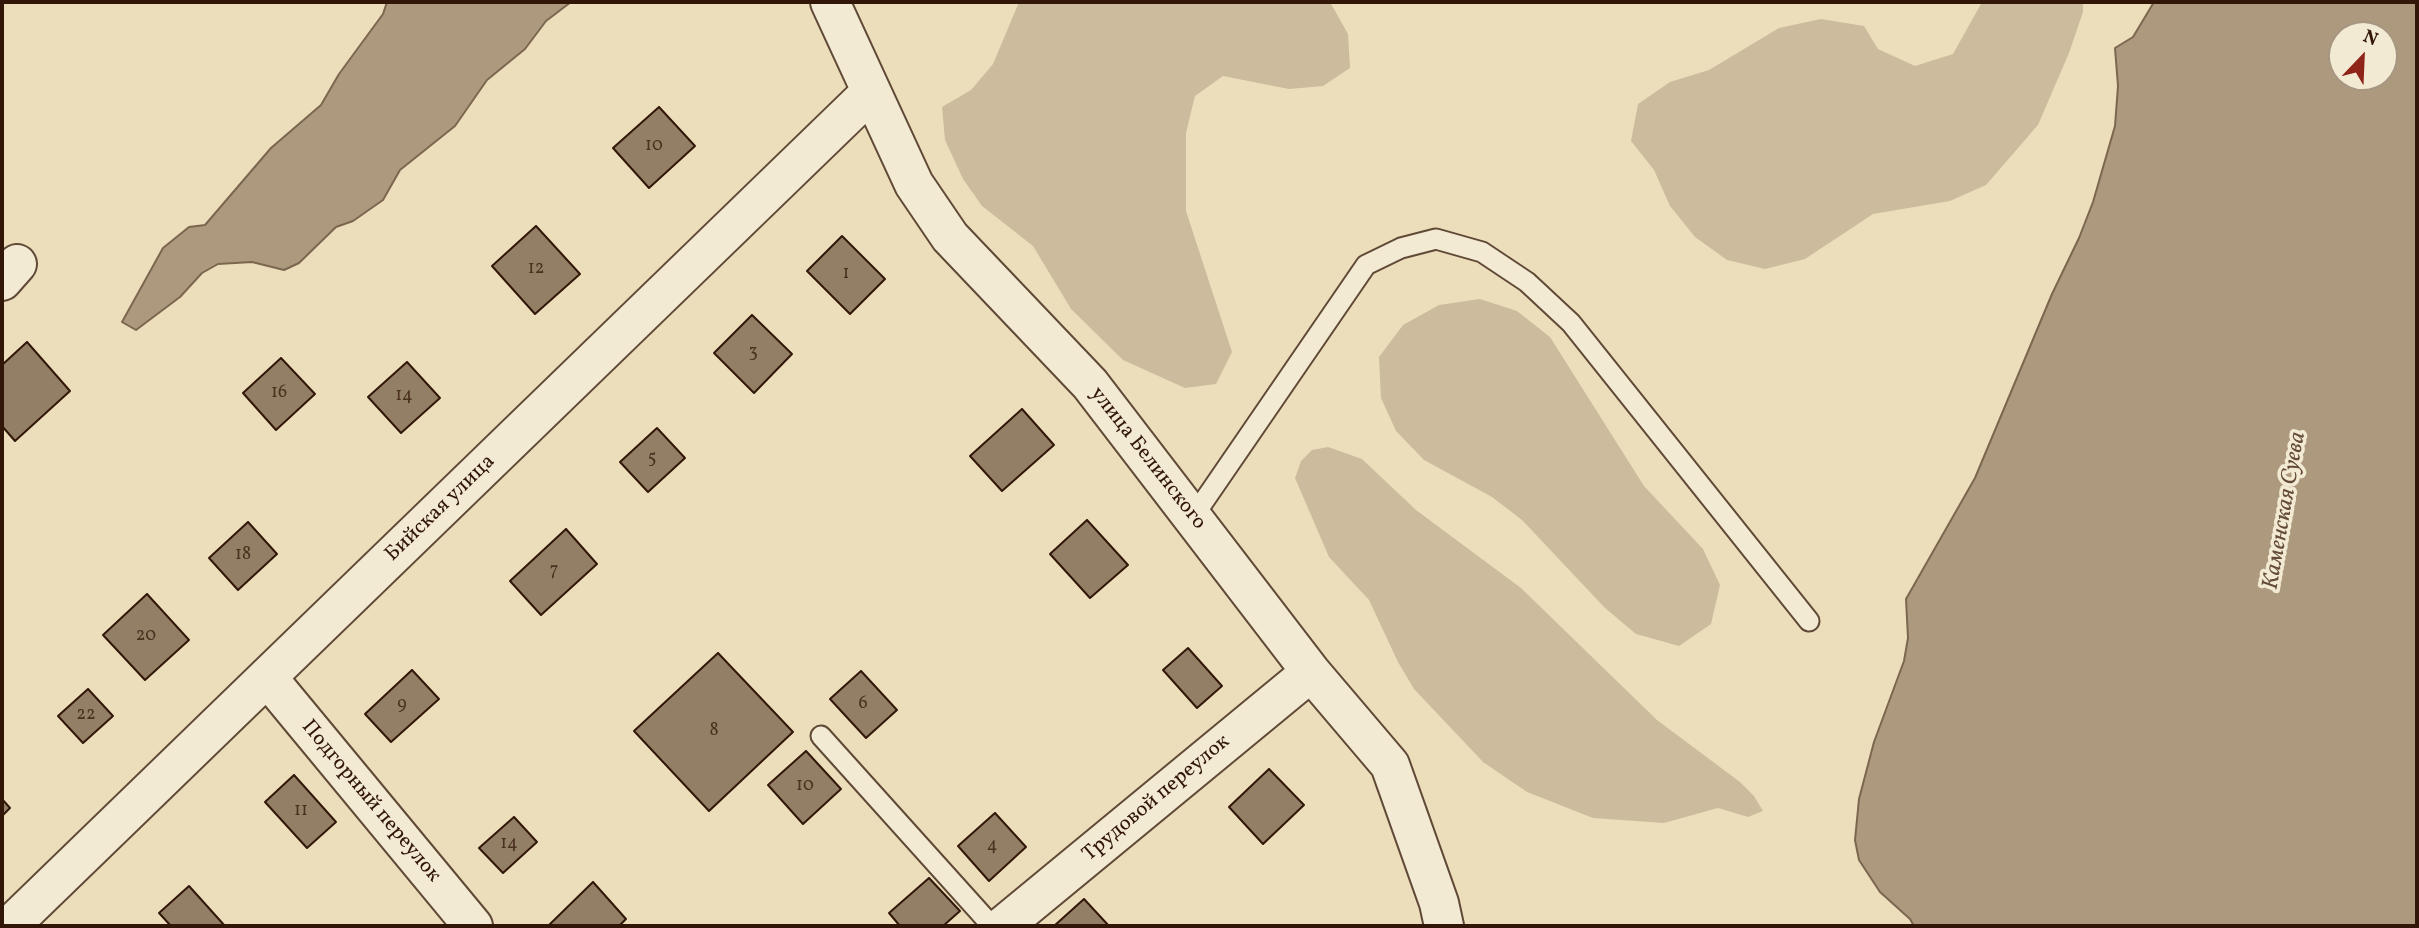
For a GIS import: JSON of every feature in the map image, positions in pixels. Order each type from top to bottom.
[{"type":"street","name":"улица Белинского","points":[[830,2],[914,184],[950,237],[1090,384],[1311,672],[1390,765],[1439,903],[1444,926]]},
{"type":"street","name":"Бийская улица","points":[[10,926],[871,92]]},
{"type":"street","name":"Трудовой переулок","points":[[1003,926],[1311,672]]},
{"type":"street","name":"Подгорный переулок","points":[[267,677],[473,926]]},
{"type":"lane","points":[[1192,517],[1366,265],[1401,248],[1436,239],[1482,252],[1527,282],[1571,324],[1809,621]]},
{"type":"lane","points":[[821,736],[992,926]]},
{"type":"shaded area","points":[[1019,2],[1330,2],[1348,34],[1350,68],[1323,86],[1289,89],[1223,76],[1195,96],[1186,133],[1186,211],[1232,352],[1216,384],[1185,388],[1123,360],[1071,309],[1033,246],[982,206],[963,179],[945,140],[942,107],[971,90],[993,64]]},
{"type":"shaded area","points":[[1982,2],[2083,2],[2083,12],[2069,53],[2038,125],[1986,185],[1950,201],[1873,214],[1805,259],[1765,269],[1727,260],[1695,237],[1670,206],[1654,170],[1631,141],[1638,104],[1670,82],[1709,70],[1779,28],[1821,19],[1864,26],[1878,49],[1915,66],[1953,54]]},
{"type":"shaded area","points":[[1480,299],[1517,311],[1550,337],[1644,486],[1703,549],[1720,585],[1711,624],[1679,646],[1636,634],[1605,608],[1522,520],[1492,497],[1424,460],[1396,431],[1381,398],[1379,357],[1403,325],[1439,305]]},
{"type":"shaded area","points":[[1328,447],[1362,459],[1416,510],[1521,588],[1657,720],[1740,782],[1754,796],[1763,811],[1748,817],[1718,808],[1664,823],[1593,818],[1527,792],[1483,762],[1414,689],[1369,600],[1329,557],[1295,478],[1301,461],[1312,450]]},
{"type":"water","points":[[387,2],[571,2],[546,21],[525,49],[487,80],[455,126],[400,170],[383,200],[353,221],[336,227],[299,263],[284,270],[252,262],[218,264],[202,273],[180,297],[136,330],[122,322],[163,248],[189,227],[205,225],[271,148],[321,105],[339,74],[383,14]]},
{"type":"water","name":"Каменская Суева","points":[[2154,2],[2417,2],[2417,926],[1914,926],[1910,919],[1880,892],[1859,860],[1855,840],[1859,799],[1874,742],[1904,661],[1908,638],[1906,599],[1975,478],[2093,202],[2115,126],[2118,86],[2115,48],[2133,37]]},
{"type":"building","points":[[659,107],[695,146],[649,188],[613,148]]},
{"type":"building","points":[[536,226],[580,274],[535,314],[492,266]]},
{"type":"building","points":[[842,236],[885,279],[850,314],[807,271]]},
{"type":"building","points":[[752,315],[792,354],[754,393],[714,353]]},
{"type":"building","points":[[27,342],[70,391],[15,441],[2,426],[2,365]]},
{"type":"building","points":[[281,358],[315,394],[276,430],[243,393]]},
{"type":"building","points":[[407,362],[440,398],[401,433],[368,397]]},
{"type":"building","points":[[1022,409],[1054,445],[1002,491],[970,456]]},
{"type":"building","points":[[657,428],[685,458],[648,492],[620,462]]},
{"type":"building","points":[[1087,520],[1128,565],[1090,598],[1050,554]]},
{"type":"building","points":[[248,522],[277,554],[238,590],[209,558]]},
{"type":"building","points":[[566,529],[597,564],[541,615],[510,581]]},
{"type":"building","points":[[147,594],[189,640],[145,680],[103,635]]},
{"type":"building","points":[[1188,648],[1222,686],[1197,708],[1163,670]]},
{"type":"building","points":[[718,653],[793,732],[709,811],[634,731]]},
{"type":"building","points":[[412,670],[439,699],[391,742],[365,714]]},
{"type":"building","points":[[861,671],[897,710],[866,738],[830,699]]},
{"type":"building","points":[[88,689],[113,716],[83,743],[58,716]]},
{"type":"building","points":[[806,751],[841,789],[803,824],[768,785]]},
{"type":"building","points":[[1269,769],[1304,805],[1263,844],[1229,807]]},
{"type":"building","points":[[294,775],[336,822],[307,848],[265,802]]},
{"type":"building","points":[[2,799],[10,808],[2,816]]},
{"type":"building","points":[[995,813],[1026,847],[989,881],[958,846]]},
{"type":"building","points":[[514,817],[537,842],[503,873],[479,848]]},
{"type":"building","points":[[929,878],[960,911],[943,926],[900,926],[889,913]]},
{"type":"building","points":[[593,882],[626,919],[619,926],[548,926]]},
{"type":"building","points":[[189,886],[225,926],[171,926],[159,913]]},
{"type":"building","points":[[1084,899],[1109,926],[1054,926]]}]
